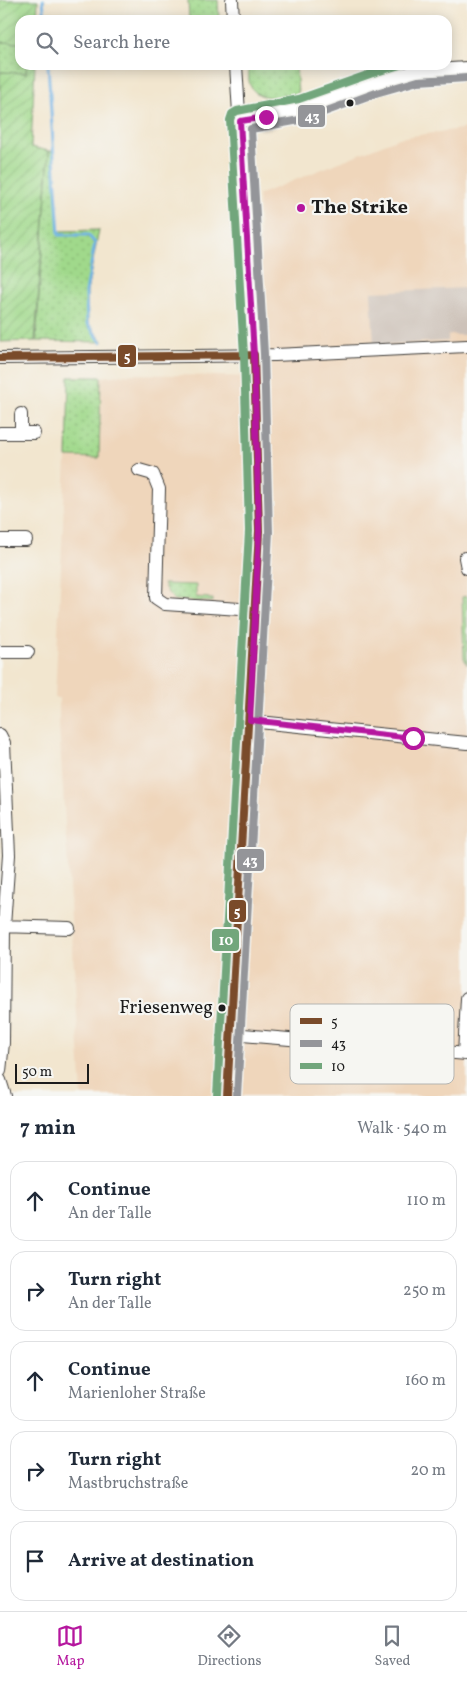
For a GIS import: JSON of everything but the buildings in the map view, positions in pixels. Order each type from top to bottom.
[{"type":"street","points":[[232,0],[234,15]]},
{"type":"street","points":[[452,69],[467,68]]},
{"type":"street","points":[[227,1096],[250,720],[259,531],[254,355],[236,70]]},
{"type":"street","points":[[240,121],[302,109],[373,83],[416,70]]},
{"type":"street","points":[[0,358],[254,355],[467,346]]},
{"type":"street","points":[[0,433],[27,433],[21,414]]},
{"type":"street","points":[[139,470],[153,474],[159,489],[156,598],[165,604],[255,610]]},
{"type":"street","points":[[0,540],[26,540]]},
{"type":"street","points":[[0,652],[28,652]]},
{"type":"street","points":[[250,720],[467,743]]},
{"type":"street","points":[[0,735],[4,743],[9,855],[2,926],[3,1044],[0,1071]]},
{"type":"street","points":[[2,926],[70,928]]},
{"type":"street","points":[[465,1054],[467,998]]},
{"type":"street","points":[[231,1034],[290,1039]]},
{"type":"street","points":[[0,1080],[5,1096]]},
{"type":"shaded area","points":[[467,128],[467,596],[461,597],[463,658],[467,666],[467,1096],[82,1096],[59,725],[59,698],[55,698],[66,458],[99,458],[101,377],[133,374],[259,377],[267,330],[262,285],[258,195],[399,138]]},
{"type":"shaded area","points":[[467,288],[467,335],[448,335],[448,341],[374,345],[371,292]]},
{"type":"green space","points":[[0,0],[38,0],[37,15],[15,15],[15,43],[0,42]]},
{"type":"green space","points":[[188,0],[218,0],[219,15],[189,15]]},
{"type":"green space","points":[[0,42],[15,43],[15,70],[26,70],[26,73],[0,72]]},
{"type":"green space","points":[[26,70],[35,70],[31,147],[49,151],[35,341],[0,342],[0,72],[26,73]]},
{"type":"green space","points":[[249,70],[296,70],[298,94],[278,97],[264,96],[254,91],[250,85]]},
{"type":"green space","points":[[49,151],[54,151],[58,231],[99,230],[87,292],[88,323],[103,342],[36,341]]},
{"type":"green space","points":[[69,377],[101,377],[99,458],[67,457]]},
{"type":"green space","points":[[163,584],[196,585],[196,597],[213,599],[213,602],[175,600]]},
{"type":"green space","points":[[467,596],[467,665],[464,658],[462,597]]},
{"type":"waterway","points":[[43,0],[44,15]]},
{"type":"waterway","points":[[48,70],[59,235],[88,235],[95,243],[86,292],[87,323],[101,342]]},
{"type":"transit line","name":"10","points":[[217,1095],[249,531],[244,355],[230,120],[232,114],[237,111],[299,99],[383,70]]},
{"type":"transit line","name":"43","points":[[237,1096],[269,532],[264,354],[251,129],[305,119],[376,93],[418,81],[467,78]]},
{"type":"transit line","name":"5","points":[[0,358],[254,355]]},
{"type":"transit line","name":"5","points":[[227,1096],[259,531],[254,355]]},
{"type":"place","name":"The Strike","points":[[301,208]]},
{"type":"place","name":"Friesenweg","points":[[222,1008]]},
{"type":"route","points":[[266,117],[240,121],[258,452],[259,531],[250,720],[413,738]]}]
